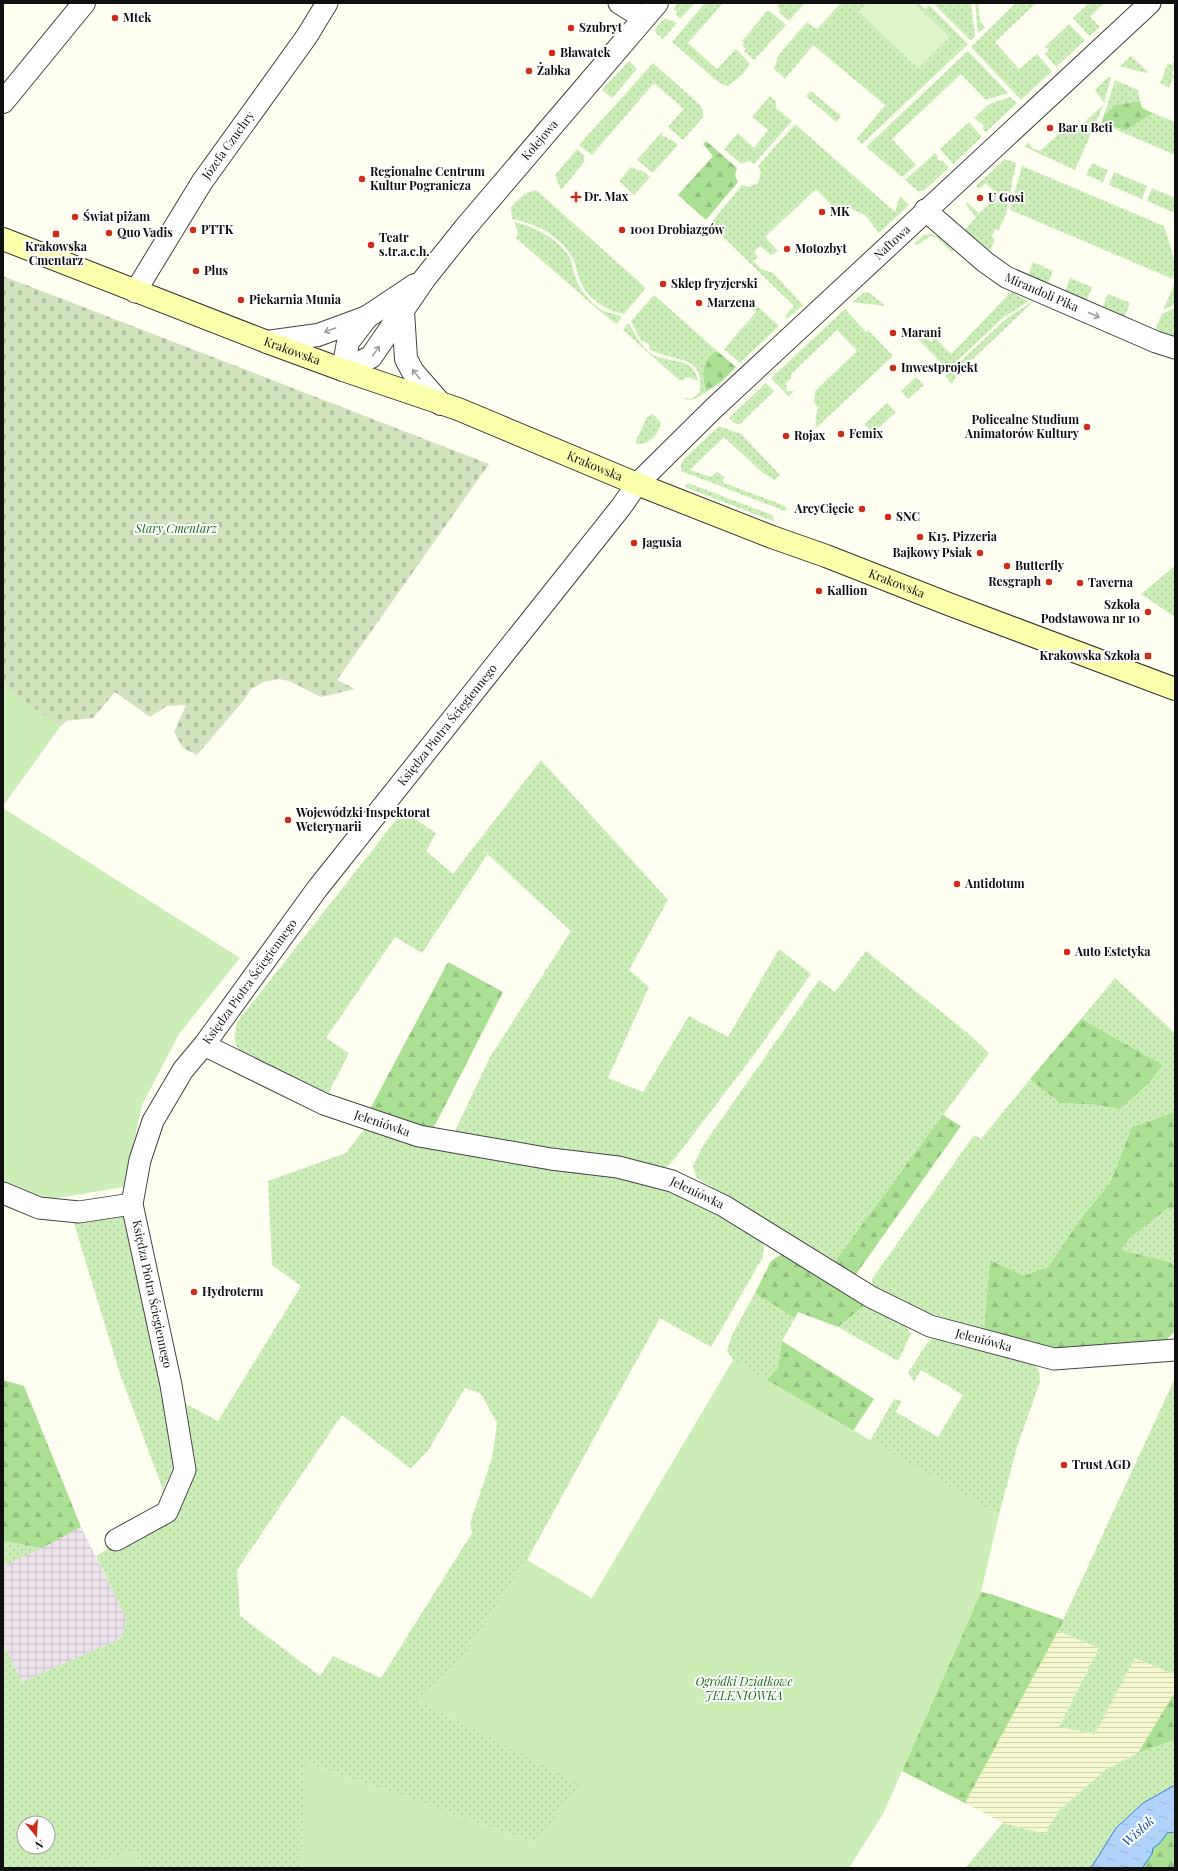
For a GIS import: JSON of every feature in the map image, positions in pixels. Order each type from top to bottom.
[{"type":"main road","name":"Krakowska","points":[[8,241],[135,292],[267,342],[458,409],[637,484],[772,537],[826,556],[951,605],[1175,689]]},
{"type":"street","points":[[3,102],[84,3]]},
{"type":"street","name":"Józefa Czuchry","points":[[135,292],[202,182],[307,36],[327,3]]},
{"type":"street","points":[[618,3],[650,11]]},
{"type":"street","name":"Naftowa","points":[[637,484],[714,408],[925,210],[959,181],[1150,3]]},
{"type":"street","name":"Kolejowa","points":[[344,370],[372,357],[425,278],[465,228],[650,11]]},
{"type":"street","name":"Mirandoli Pika","points":[[925,210],[985,262],[1006,277],[1156,342],[1175,348]]},
{"type":"street","name":"Kolejowa","points":[[267,342],[318,335],[367,317],[425,278]]},
{"type":"street","points":[[403,311],[406,359],[413,372],[441,404]]},
{"type":"street","name":"Kolejowa","points":[[344,370],[348,342],[367,317]]},
{"type":"street","name":"Księdza Piotra Ściegiennego","points":[[116,1540],[167,1512],[185,1470],[171,1385],[132,1204],[140,1160],[153,1121],[183,1070],[204,1045],[317,889],[621,507],[637,484]]},
{"type":"street","name":"Jeleniówka","points":[[204,1045],[324,1104],[420,1136],[551,1159],[618,1167],[672,1181],[724,1206],[871,1297],[930,1326],[1054,1359],[1175,1350]]},
{"type":"street","points":[[3,1193],[39,1208],[79,1212],[132,1204]]},
{"type":"shaded area","points":[[81,1527],[127,1620],[120,1639],[22,1682],[3,1643],[3,1566]]},
{"type":"green space","points":[[678,3],[695,3],[680,19],[676,15],[677,12],[673,8]]},
{"type":"green space","points":[[705,3],[723,3],[688,43],[717,69],[736,49],[750,64],[743,74],[728,86],[717,81],[672,42]]},
{"type":"green space","points":[[777,3],[805,3],[789,21],[779,12],[780,9],[777,6]]},
{"type":"green space","points":[[841,3],[867,3],[859,12],[949,37],[914,3],[919,3],[925,9],[929,5],[968,44],[862,144],[857,139],[885,105],[813,45],[785,79],[774,69],[779,54],[807,22],[817,29]]},
{"type":"green space","points":[[867,3],[914,3],[950,37],[918,69],[859,12]]},
{"type":"green space","points":[[933,3],[971,3],[975,36],[972,40],[970,40]]},
{"type":"green space","points":[[975,3],[978,3],[980,21],[985,27],[978,33]]},
{"type":"green space","points":[[1016,3],[1036,3],[995,42],[1019,69],[1037,54],[1052,71],[1021,100],[971,47]]},
{"type":"green space","points":[[1089,3],[1104,3],[1090,17],[1100,27],[1089,36],[1073,18]]},
{"type":"green space","points":[[768,10],[786,25],[754,60],[744,51],[746,49],[742,45],[744,43],[742,41]]},
{"type":"green space","points":[[665,18],[677,23],[663,39],[656,33],[655,29]]},
{"type":"green space","points":[[1069,24],[1085,40],[1056,67],[1045,54],[1049,50],[1044,48]]},
{"type":"green space","points":[[968,51],[1008,93],[986,100],[961,74],[892,139],[916,165],[902,177],[866,147]]},
{"type":"green space","points":[[1131,56],[1148,72],[1146,73],[1120,66]]},
{"type":"green space","points":[[1175,59],[1175,66],[1172,73],[1174,76],[1169,88],[1160,83],[1168,63],[1172,65]]},
{"type":"green space","points":[[629,61],[637,69],[612,98],[602,90]]},
{"type":"green space","points":[[653,63],[700,105],[703,112],[703,117],[683,140],[668,127],[684,109],[654,83],[592,155],[579,145]]},
{"type":"green space","points":[[1108,77],[1111,78],[1104,103],[1095,90]]},
{"type":"green space","points":[[1115,80],[1138,90],[1140,101],[1117,105],[1106,116],[1104,115]]},
{"type":"green space","points":[[811,91],[841,116],[836,122],[806,96]]},
{"type":"green space","points":[[770,96],[776,101],[776,108],[792,121],[754,164],[749,161],[741,164],[724,149],[738,133],[754,148],[768,130],[752,117]]},
{"type":"green space","points":[[1010,97],[1017,103],[986,132],[982,128],[984,126],[974,118],[989,104]]},
{"type":"green space","points":[[1140,101],[1142,108],[1153,113],[1126,130],[1101,124],[1104,115],[1106,115],[1116,105]]},
{"type":"green space","points":[[1104,104],[1075,170],[1025,147],[1029,142],[1032,148],[1040,151],[1067,126],[1070,131],[1074,128],[1076,130]]},
{"type":"green space","points":[[1153,113],[1175,122],[1175,155],[1110,127],[1126,130]]},
{"type":"green space","points":[[969,122],[982,137],[953,164],[940,149]]},
{"type":"green space","points":[[795,124],[895,212],[900,196],[909,205],[879,233],[865,215],[849,208],[840,214],[816,189],[765,237],[778,251],[771,255],[760,246],[754,251],[758,258],[753,261],[761,269],[773,273],[803,305],[787,319],[785,316],[794,306],[710,224],[742,185],[748,187],[758,183],[761,172],[758,166]]},
{"type":"green space","points":[[662,132],[663,133],[661,135],[664,137],[665,136],[669,140],[671,139],[678,145],[653,173],[637,160]]},
{"type":"green space","points":[[706,141],[737,168],[735,175],[738,182],[706,220],[678,195],[713,156],[703,144]]},
{"type":"green space","points":[[577,149],[585,156],[583,158],[585,161],[561,190],[555,175]]},
{"type":"green space","points":[[935,153],[940,161],[942,160],[949,167],[924,191],[918,191],[905,180]]},
{"type":"green space","points":[[1005,159],[1016,163],[1006,214],[999,230],[995,229],[992,237],[995,239],[990,251],[965,230],[976,217],[966,205],[967,202],[979,213],[998,195],[986,183],[979,189],[976,186]]},
{"type":"green space","points":[[1092,163],[1108,170],[1103,182],[1086,175]]},
{"type":"green space","points":[[1022,166],[1164,226],[1174,259],[1173,279],[1010,210]]},
{"type":"green space","points":[[631,167],[639,171],[641,170],[650,177],[634,195],[619,181]]},
{"type":"green space","points":[[1114,172],[1147,186],[1142,199],[1109,185]]},
{"type":"green space","points":[[1152,188],[1175,198],[1175,213],[1147,201]]},
{"type":"green space","points":[[536,190],[646,288],[624,314],[610,310],[603,306],[586,292],[579,278],[573,258],[566,248],[553,236],[537,227],[512,219],[511,208],[514,204],[525,194]]},
{"type":"green space","points":[[514,222],[538,230],[560,245],[570,258],[578,284],[587,297],[595,305],[606,312],[621,316],[621,319],[616,324],[516,238],[518,231]]},
{"type":"green space","points":[[932,234],[944,239],[954,248],[952,253],[937,238],[931,236],[917,245],[914,244],[923,235]]},
{"type":"green space","points":[[1033,262],[1053,271],[1048,284],[1028,276]]},
{"type":"green space","name":"Stary Cmentarz","points":[[3,276],[489,464],[337,680],[355,689],[321,697],[289,681],[279,679],[264,682],[251,689],[244,700],[197,755],[183,748],[174,732],[186,705],[167,706],[150,717],[115,692],[93,718],[67,721],[60,727],[3,685]]},
{"type":"green space","points":[[1070,278],[1092,287],[1086,301],[1065,292]]},
{"type":"green space","points":[[1175,283],[1175,304],[1163,310]]},
{"type":"green space","points":[[868,292],[885,305],[853,302],[863,293]]},
{"type":"green space","points":[[1011,292],[1029,301],[1004,317],[944,373],[937,367],[941,363],[916,337],[922,333],[931,342],[935,338],[951,354]]},
{"type":"green space","points":[[1108,294],[1130,303],[1124,318],[1102,308]]},
{"type":"green space","points":[[654,295],[717,351],[711,355],[705,364],[703,374],[706,392],[695,399],[689,400],[683,398],[692,399],[700,392],[700,379],[698,371],[693,365],[686,361],[659,354],[649,349],[650,346],[645,341],[642,342],[631,321]]},
{"type":"green space","points":[[1032,302],[957,374],[952,384],[945,376],[1007,318]]},
{"type":"green space","points":[[755,304],[779,326],[740,363],[724,349],[756,312],[751,307]]},
{"type":"green space","points":[[1175,308],[1175,337],[1155,330],[1162,314]]},
{"type":"green space","points":[[845,309],[866,332],[868,330],[893,356],[817,427],[816,417],[819,408],[814,403],[815,391],[857,351],[837,330],[791,374],[791,379],[786,382],[787,391],[794,391],[789,397],[771,378]]},
{"type":"green space","points":[[628,323],[646,350],[657,357],[685,363],[691,367],[698,381],[688,377],[680,381],[623,330]]},
{"type":"green space","points":[[717,351],[736,367],[721,382],[706,392],[703,374],[705,364],[711,355]]},
{"type":"green space","points":[[916,377],[924,385],[908,399],[901,391]]},
{"type":"green space","points":[[766,383],[774,391],[740,424],[736,424],[729,418]]},
{"type":"green space","points":[[887,403],[896,412],[873,433],[864,424]]},
{"type":"green space","points":[[652,414],[661,422],[658,431],[648,441],[640,444],[635,443],[647,417]]},
{"type":"green space","points":[[719,426],[741,434],[780,475],[775,480],[763,473],[724,437],[690,470],[711,477],[717,472],[725,477],[722,482],[785,506],[787,510],[785,511],[681,471],[681,465],[684,459]]},
{"type":"green space","points":[[688,483],[772,515],[774,519],[773,521],[685,487]]},
{"type":"green space","points":[[1175,566],[1175,617],[1141,594]]},
{"type":"green space","points":[[3,685],[60,727],[3,806]]},
{"type":"green space","points":[[541,760],[668,900],[629,970],[649,987],[608,1078],[643,1092],[689,1016],[728,1037],[779,949],[811,974],[754,1055],[667,1167],[660,1169],[453,1135],[490,1057],[571,931],[482,849],[487,855],[422,953],[395,937],[326,1038],[349,1053],[328,1094],[245,1056],[236,1044],[235,1032],[238,1021],[403,811],[436,833],[426,851],[453,874]]},
{"type":"green space","points":[[3,808],[240,958],[179,1034],[142,1105],[124,1187],[44,1200],[3,1181]]},
{"type":"green space","points":[[866,951],[970,1035],[989,1053],[830,1268],[696,1177],[693,1166],[704,1144],[819,980],[835,992]]},
{"type":"green space","points":[[448,962],[503,992],[433,1129],[369,1111]]},
{"type":"green space","points":[[1115,978],[1175,1033],[1175,1112],[1132,1127],[1110,1183],[1082,1217],[1048,1267],[1024,1277],[990,1260],[984,1332],[929,1313],[872,1287],[872,1279],[974,1135],[981,1139],[1030,1079],[1060,1103],[1098,1105],[1120,1109],[1148,1084],[1163,1065],[1081,1019]]},
{"type":"green space","points":[[1081,1019],[1163,1065],[1148,1084],[1120,1109],[1098,1105],[1060,1103],[1030,1079]]},
{"type":"green space","points":[[1175,1112],[1175,1210],[1168,1208],[1130,1238],[1121,1250],[1170,1262],[1175,1267],[1175,1331],[1165,1341],[1059,1349],[984,1332],[990,1260],[1024,1276],[1048,1267],[1082,1217],[1110,1183],[1132,1127]]},
{"type":"green space","points":[[943,1115],[961,1126],[854,1277],[830,1268]]},
{"type":"green space","points":[[365,1128],[614,1172],[691,1197],[757,1235],[764,1246],[763,1257],[711,1347],[660,1318],[527,1560],[463,1657],[417,1700],[581,1784],[536,1843],[304,1762],[302,1868],[142,1868],[134,1851],[84,1868],[3,1868],[3,1643],[22,1682],[120,1639],[127,1620],[96,1556],[167,1512],[185,1470],[192,1445],[182,1402],[218,1421],[301,1286],[272,1265],[268,1181],[346,1153]],"holes":[[[465,1388],[481,1394],[497,1423],[492,1458],[470,1523],[472,1533],[381,1678],[333,1656],[320,1676],[240,1616],[237,1570],[342,1415],[411,1469],[429,1449]]]},
{"type":"green space","points":[[1168,1208],[1175,1210],[1175,1267],[1170,1262],[1121,1250],[1130,1238]]},
{"type":"green space","points":[[122,1215],[129,1219],[177,1448],[174,1466],[163,1490],[120,1374],[72,1217]]},
{"type":"green space","points":[[785,1252],[866,1304],[838,1327],[798,1312],[795,1318],[755,1293],[771,1261]]},
{"type":"green space","points":[[755,1293],[795,1318],[782,1341],[778,1368],[766,1380],[733,1360],[727,1351],[732,1335]]},
{"type":"green space","points":[[866,1304],[905,1324],[911,1334],[898,1361],[838,1327]]},
{"type":"green space","points":[[935,1335],[1034,1362],[1039,1371],[1040,1382],[1017,1447],[999,1515],[870,1441],[894,1399],[902,1401],[896,1412],[938,1437],[963,1395],[921,1370],[914,1382],[908,1372],[927,1343]]},
{"type":"green space","points":[[782,1341],[874,1399],[853,1431],[766,1380],[778,1368]]},
{"type":"green space","name":"Ogródki Działkowe JELENIÓWKA","points":[[733,1360],[999,1515],[981,1592],[883,1814],[849,1868],[301,1868],[304,1762],[536,1843],[580,1784],[417,1700],[463,1657],[527,1560],[592,1598]]},
{"type":"green space","points":[[1175,1378],[1175,1675],[1135,1658],[1095,1734],[1059,1727],[1099,1648],[1058,1631]]},
{"type":"green space","points":[[3,1380],[24,1386],[81,1527],[42,1548],[3,1541]]},
{"type":"green space","points":[[3,1541],[42,1548],[3,1566]]},
{"type":"green space","points":[[981,1592],[991,1594],[1064,1620],[965,1803],[902,1771]]},
{"type":"green space","points":[[1058,1631],[1099,1648],[1059,1726],[1095,1734],[1135,1658],[1175,1675],[1175,1692],[1138,1753],[1107,1769],[1059,1810],[1045,1834],[1003,1823],[965,1803]]},
{"type":"green space","points":[[1175,1692],[1175,1740],[1138,1753]]},
{"type":"green space","points":[[1175,1740],[1175,1785],[1143,1803],[1116,1828],[1091,1868],[965,1868],[1003,1823],[1045,1834],[1059,1810],[1107,1769],[1138,1753]]},
{"type":"green space","points":[[1175,1832],[1175,1868],[1142,1868],[1152,1854],[1153,1848],[1160,1843],[1167,1833]]},
{"type":"green space","points":[[134,1851],[142,1868],[84,1868]]},
{"type":"water","name":"Wisłok","points":[[1175,1785],[1175,1832],[1167,1833],[1160,1843],[1153,1848],[1152,1854],[1142,1868],[1091,1868],[1116,1828],[1143,1803]]},
{"type":"place","name":"Mtek","points":[[115,18]]},
{"type":"place","name":"Szubryt","points":[[571,28]]},
{"type":"place","name":"Bławatek","points":[[552,53]]},
{"type":"place","name":"Żabka","points":[[529,71]]},
{"type":"place","name":"Bar u Beti","points":[[1050,128]]},
{"type":"place","name":"Regionalne Centrum Kultur Pogranicza","points":[[362,179]]},
{"type":"place","name":"Dr. Max","points":[[576,197]]},
{"type":"place","name":"U Gosi","points":[[980,198]]},
{"type":"place","name":"MK","points":[[822,212]]},
{"type":"place","name":"Świat piżam","points":[[75,217]]},
{"type":"place","name":"PTTK","points":[[193,230]]},
{"type":"place","name":"1001 Drobiazgów","points":[[622,230]]},
{"type":"place","name":"Quo Vadis","points":[[109,233]]},
{"type":"place","name":"Krakowska Cmentarz","points":[[56,234]]},
{"type":"place","name":"Teatr s.tr.a.c.h.","points":[[371,245]]},
{"type":"place","name":"Motozbyt","points":[[787,249]]},
{"type":"place","name":"Plus","points":[[196,271]]},
{"type":"place","name":"Sklep fryzjerski","points":[[663,284]]},
{"type":"place","name":"Piekarnia Munia","points":[[241,300]]},
{"type":"place","name":"Marzena","points":[[699,303]]},
{"type":"place","name":"Marani","points":[[893,333]]},
{"type":"place","name":"Inwestprojekt","points":[[893,368]]},
{"type":"place","name":"Policealne Studium Animatorów Kultury","points":[[1087,427]]},
{"type":"place","name":"Femix","points":[[841,434]]},
{"type":"place","name":"Rojax","points":[[786,436]]},
{"type":"place","name":"ArcyCięcie","points":[[862,509]]},
{"type":"place","name":"SNC","points":[[888,517]]},
{"type":"place","name":"K15. Pizzeria","points":[[920,537]]},
{"type":"place","name":"Jagusia","points":[[634,543]]},
{"type":"place","name":"Bajkowy Psiak","points":[[980,553]]},
{"type":"place","name":"Butterfly","points":[[1007,566]]},
{"type":"place","name":"Resgraph","points":[[1049,582]]},
{"type":"place","name":"Taverna","points":[[1080,583]]},
{"type":"place","name":"Kallion","points":[[819,591]]},
{"type":"place","name":"Szkoła Podstawowa nr 10","points":[[1148,612]]},
{"type":"place","name":"Krakowska Szkoła","points":[[1148,656]]},
{"type":"place","name":"Wojewódzki Inspektorat Weterynarii","points":[[288,820]]},
{"type":"place","name":"Antidotum","points":[[957,884]]},
{"type":"place","name":"Auto Estetyka","points":[[1067,952]]},
{"type":"place","name":"Hydroterm","points":[[194,1292]]},
{"type":"place","name":"Trust AGD","points":[[1064,1465]]}]
